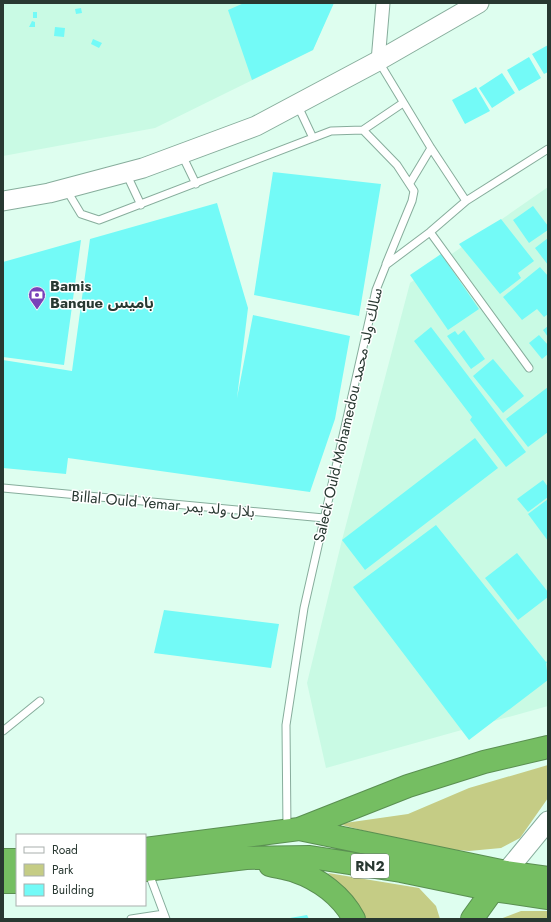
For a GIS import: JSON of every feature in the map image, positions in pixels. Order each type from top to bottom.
[{"type":"highway","points":[[293,830],[408,786],[484,762],[548,747]]},
{"type":"highway","name":"RN2","points":[[146,863],[293,830],[506,872]]},
{"type":"highway","name":"RN2","points":[[146,863],[246,858],[310,857],[401,871],[492,890]]},
{"type":"highway","points":[[246,858],[294,870],[311,877],[326,887],[340,900],[354,919]]},
{"type":"highway","points":[[3,860],[16,860]]},
{"type":"highway","points":[[472,919],[506,872],[548,878]]},
{"type":"highway","points":[[3,882],[16,882]]},
{"type":"highway","points":[[492,890],[548,898]]},
{"type":"street","points":[[378,61],[383,3]]},
{"type":"street","points":[[3,201],[66,188],[126,173],[182,155],[256,126],[378,61],[479,3]]},
{"type":"street","points":[[506,872],[548,821]]},
{"type":"lane","points":[[378,61],[431,148],[466,201]]},
{"type":"lane","points":[[66,188],[81,214],[99,220],[331,131],[363,130],[403,103]]},
{"type":"lane","points":[[297,104],[313,138]]},
{"type":"lane","points":[[363,130],[397,165],[410,183],[431,148]]},
{"type":"lane","points":[[386,265],[430,232],[466,201],[548,150]]},
{"type":"lane","points":[[182,155],[196,184]]},
{"type":"lane","points":[[126,173],[141,205]]},
{"type":"lane","name":"Saleck Ould Mohamedou سالك ولد محمد","points":[[293,830],[286,725],[304,608],[373,305],[386,265],[412,201],[414,191],[410,183]]},
{"type":"lane","points":[[430,232],[529,368]]},
{"type":"lane","name":"Billal Ould Yemar بلال ولد يمر","points":[[3,488],[324,518]]},
{"type":"lane","points":[[3,731],[40,701]]},
{"type":"lane","points":[[131,919],[165,916],[146,863]]},
{"type":"shaded area","points":[[3,3],[333,3],[313,50],[155,128],[3,156]]},
{"type":"shaded area","points":[[548,187],[548,706],[326,768],[307,683],[342,540],[410,283]]},
{"type":"green space","points":[[548,765],[548,798],[520,838],[501,848],[469,851],[445,849],[338,824],[408,814],[469,788]]},
{"type":"green space","points":[[328,873],[419,888],[436,906],[440,919],[366,919],[361,909]]},
{"type":"green space","points":[[521,911],[548,911],[548,919],[500,919]]},
{"type":"building","points":[[244,3],[334,3],[313,50],[252,80],[228,10]]},
{"type":"building","points":[[81,8],[82,13],[76,14],[75,9]]},
{"type":"building","points":[[33,12],[37,12],[37,18],[33,18]]},
{"type":"building","points":[[32,21],[35,22],[35,27],[29,27]]},
{"type":"building","points":[[55,27],[65,28],[64,37],[54,36]]},
{"type":"building","points":[[93,39],[102,43],[99,48],[91,44]]},
{"type":"building","points":[[548,45],[548,72],[544,74],[532,54]]},
{"type":"building","points":[[529,57],[541,78],[519,91],[507,70]]},
{"type":"building","points":[[502,73],[515,93],[492,108],[479,88]]},
{"type":"building","points":[[476,87],[490,111],[465,124],[452,100]]},
{"type":"building","points":[[273,172],[381,184],[359,316],[254,295]]},
{"type":"building","points":[[217,203],[248,308],[237,398],[253,315],[350,336],[335,419],[310,492],[68,458],[66,474],[3,468],[3,360],[72,371],[90,239]]},
{"type":"building","points":[[533,206],[548,226],[548,230],[529,243],[513,220]]},
{"type":"building","points":[[501,219],[534,261],[518,273],[521,278],[500,294],[459,244]]},
{"type":"building","points":[[548,238],[548,265],[535,248]]},
{"type":"building","name":"Bamis Banque باميس","points":[[81,240],[64,365],[3,357],[3,262]]},
{"type":"building","points":[[441,254],[479,309],[448,330],[410,275]]},
{"type":"building","points":[[540,267],[548,276],[548,314],[544,317],[537,309],[522,320],[503,297]]},
{"type":"building","points":[[548,326],[548,337],[543,330]]},
{"type":"building","points":[[431,327],[526,452],[506,467],[470,420],[472,417],[414,341]]},
{"type":"building","points":[[464,330],[485,359],[471,369],[447,336],[455,331],[458,335]]},
{"type":"building","points":[[539,335],[548,345],[548,354],[542,359],[529,343]]},
{"type":"building","points":[[493,359],[524,396],[503,413],[473,376]]},
{"type":"building","points":[[548,387],[548,432],[528,447],[506,419]]},
{"type":"building","points":[[475,438],[498,468],[365,570],[342,540]]},
{"type":"building","points":[[543,480],[548,487],[548,497],[528,512],[517,499]]},
{"type":"building","points":[[548,499],[548,541],[528,514]]},
{"type":"building","points":[[436,525],[546,662],[548,680],[469,740],[353,587]]},
{"type":"building","points":[[517,553],[548,592],[548,597],[518,620],[485,578]]},
{"type":"building","points":[[164,610],[279,624],[271,668],[154,653]]},
{"type":"building","points":[[307,915],[309,919],[290,919],[290,918]]},
{"type":"place","name":"Bamis Banque باميس","points":[[37,310]]}]
